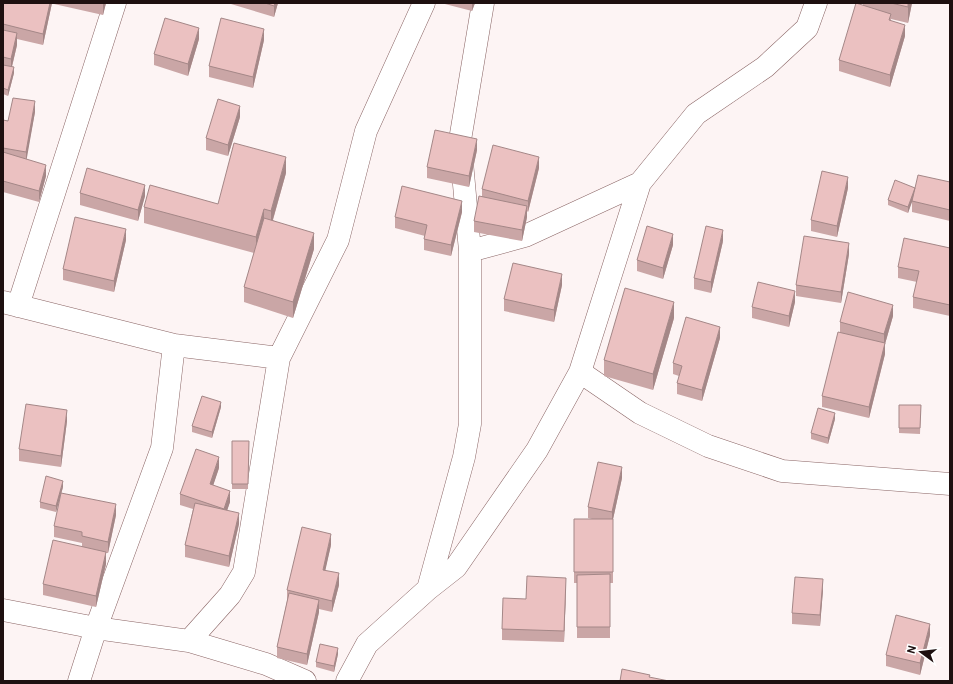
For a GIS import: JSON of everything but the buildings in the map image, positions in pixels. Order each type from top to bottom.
[{"type":"street","points":[[115,3],[10,304],[174,345],[279,358]]},
{"type":"street","points":[[189,641],[230,595],[244,572],[279,358],[338,240],[366,131],[424,3]]},
{"type":"street","points":[[428,589],[464,457],[470,424],[470,252],[460,140],[483,3]]},
{"type":"street","points":[[347,681],[367,644],[428,589],[456,567],[537,450],[580,372],[640,183],[696,114],[765,66],[807,28],[816,3]]},
{"type":"street","points":[[470,252],[525,236],[640,183]]},
{"type":"street","points":[[79,681],[96,628],[162,448],[174,345]]},
{"type":"street","points":[[580,372],[640,413],[708,446],[782,471],[950,484]]},
{"type":"street","points":[[3,610],[96,628],[189,641],[266,664],[305,681]]}]
